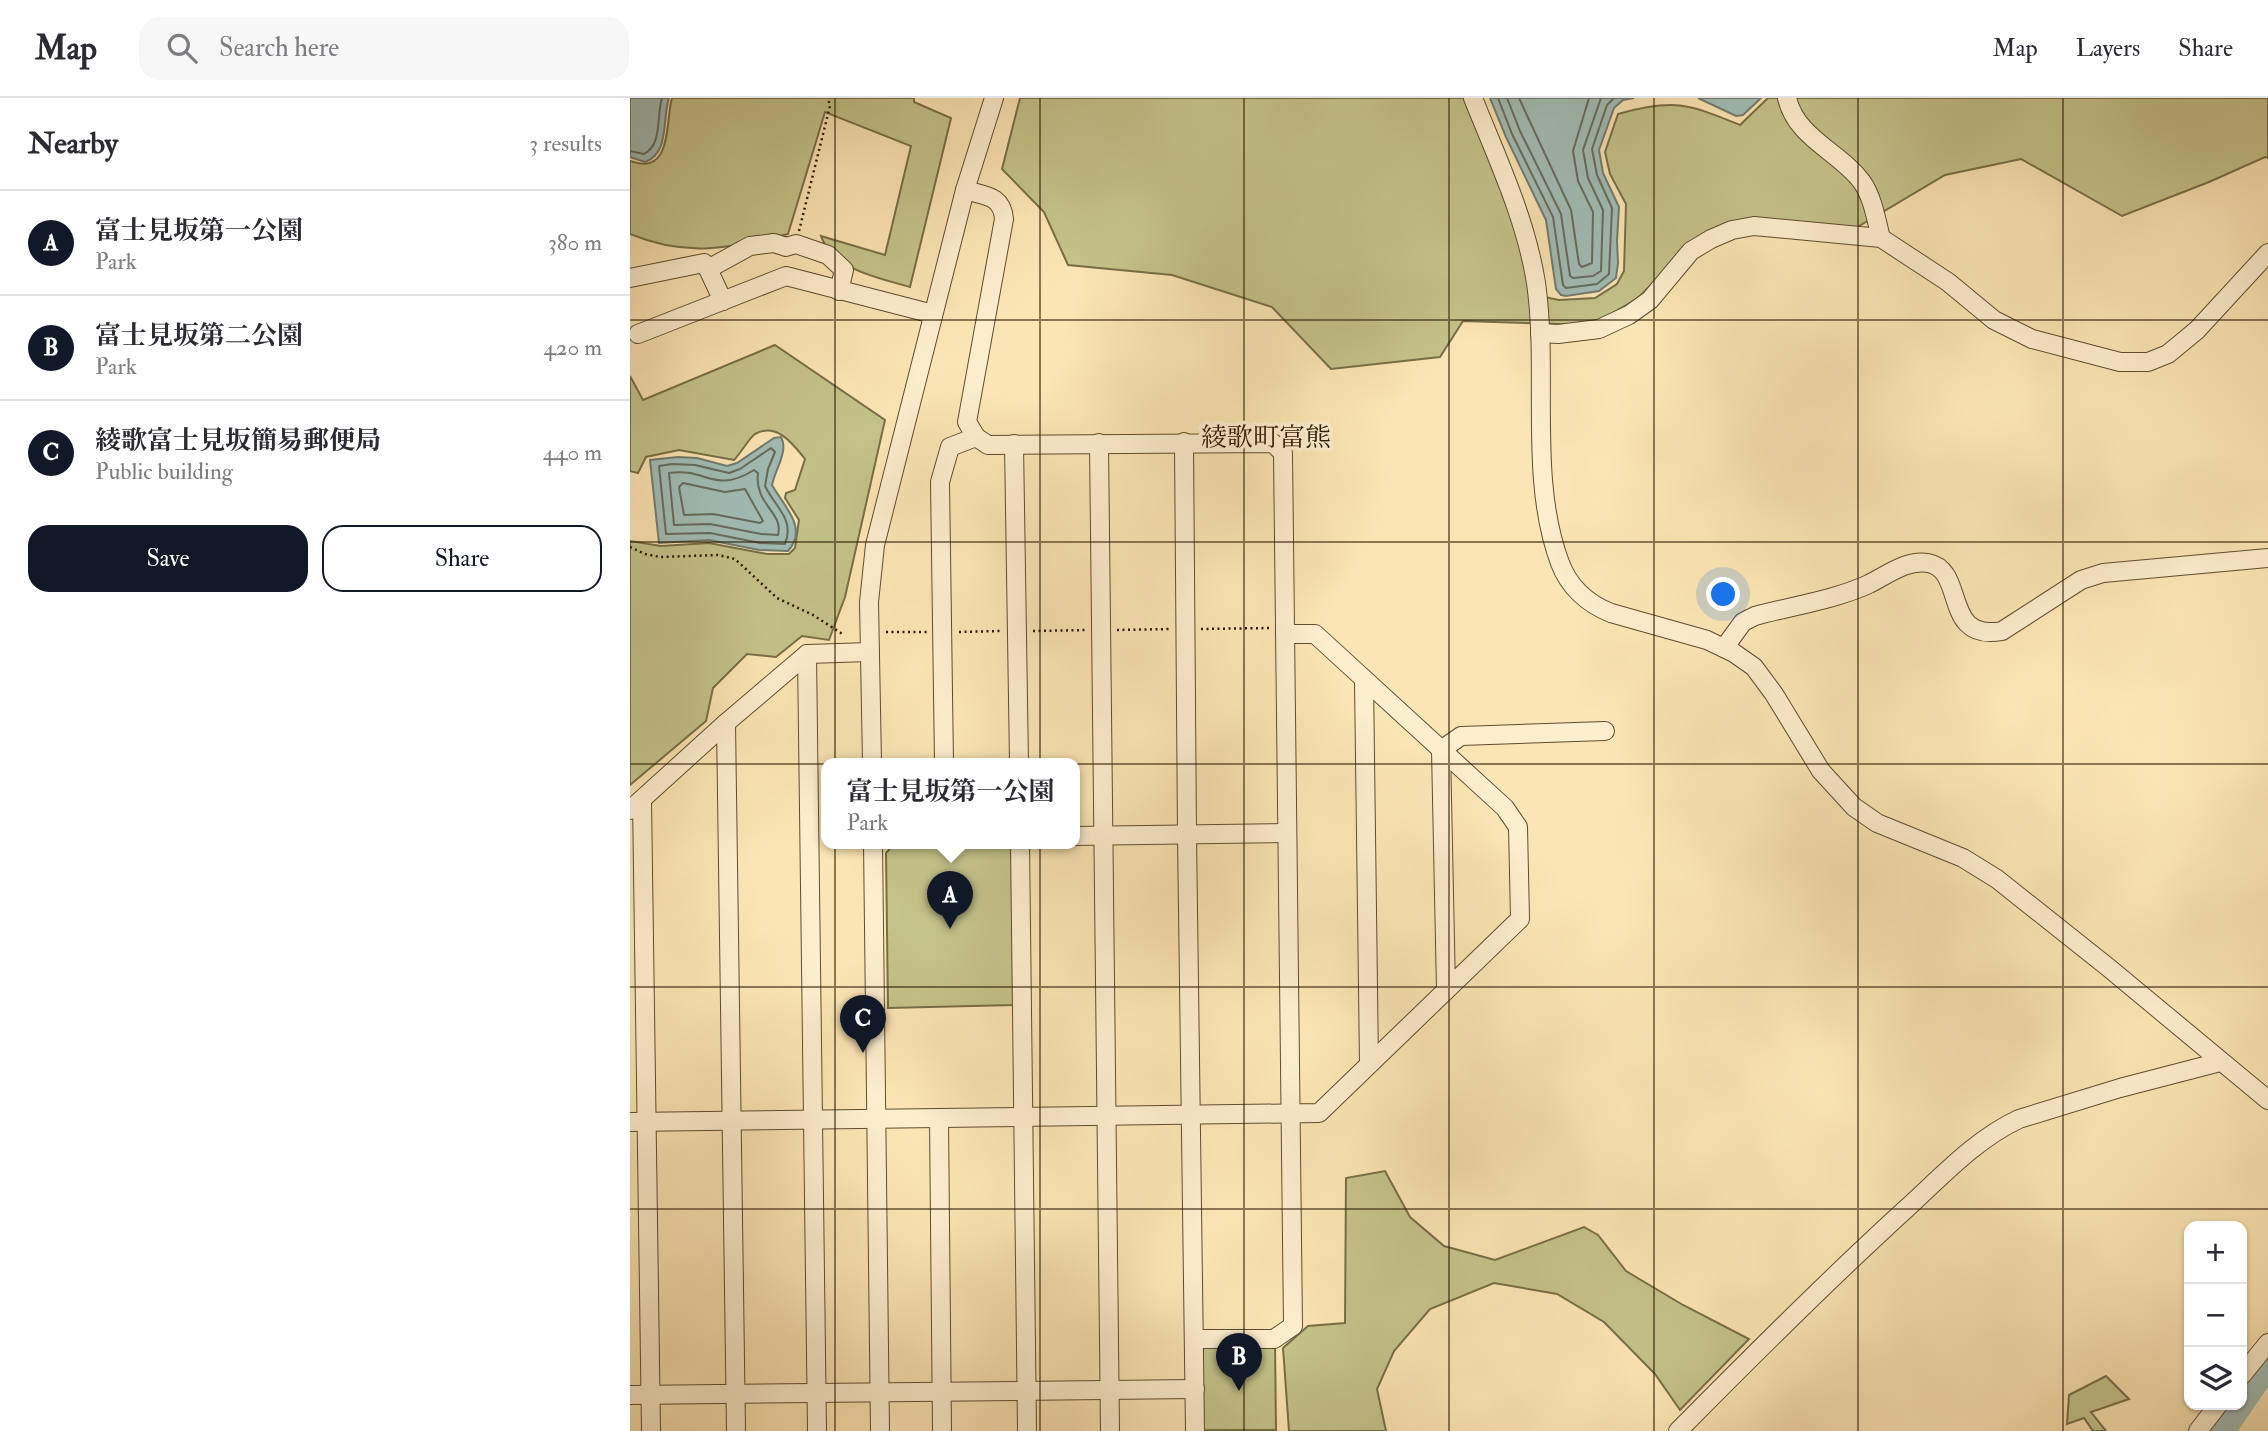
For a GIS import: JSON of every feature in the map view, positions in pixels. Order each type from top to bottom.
[{"type":"street","points":[[872,758],[869,602],[874,545],[965,190],[994,98]]},
{"type":"street","points":[[1473,98],[1527,240],[1536,284],[1540,333],[1544,486],[1548,521],[1561,564],[1579,593],[1599,608],[1707,640],[1754,667],[1774,694],[1821,771],[1854,807],[1877,823],[1963,858],[1997,879],[2268,1100]]},
{"type":"street","points":[[1787,98],[1794,116],[1805,131],[1862,182],[1871,198],[1881,238]]},
{"type":"street","points":[[965,190],[994,199],[1003,208],[1004,219],[967,422],[976,438],[988,445],[1273,443],[1283,453],[1293,1326],[1274,1339],[1194,1339]]},
{"type":"street","points":[[1540,333],[1558,334],[1599,329],[1629,315],[1650,300],[1692,251],[1732,230],[1754,226],[1881,238],[1948,282],[1994,320],[2032,339],[2120,362],[2148,362],[2168,354],[2197,330],[2268,253]]},
{"type":"street","points":[[708,269],[750,246],[774,243],[786,247],[796,244],[828,255],[844,270],[839,292]]},
{"type":"street","points":[[630,278],[704,262],[723,301]]},
{"type":"street","points":[[638,334],[786,276],[839,292],[933,314]]},
{"type":"street","points":[[944,758],[940,482],[950,447],[976,438]]},
{"type":"street","points":[[1184,442],[1195,1431]]},
{"type":"street","points":[[1098,443],[1110,1431]]},
{"type":"street","points":[[1014,444],[1019,758]]},
{"type":"street","points":[[1724,648],[1743,622],[1755,615],[1844,593],[1917,562],[1931,563],[1941,570],[1948,579],[1962,618],[1974,629],[1988,634],[2002,631],[2081,580],[2103,573],[2265,564]]},
{"type":"street","points":[[638,1122],[1318,1113],[1520,919],[1519,840],[1518,827],[1505,808],[1315,634],[1285,631]]},
{"type":"street","points":[[651,1431],[638,1122],[636,805],[807,654],[870,643]]},
{"type":"street","points":[[807,654],[817,1431]]},
{"type":"street","points":[[1364,680],[1369,1064]]},
{"type":"street","points":[[726,723],[736,1431]]},
{"type":"street","points":[[1441,750],[1461,736],[1605,731]]},
{"type":"street","points":[[1441,750],[1446,990]]},
{"type":"street","points":[[1080,836],[1286,833]]},
{"type":"street","points":[[873,849],[880,1431]]},
{"type":"street","points":[[1020,849],[1027,1431]]},
{"type":"street","points":[[1678,1431],[1849,1262],[1975,1147],[2004,1126],[2120,1088],[2220,1062]]},
{"type":"street","points":[[939,1118],[942,1431]]},
{"type":"street","points":[[2247,1369],[2268,1343]]},
{"type":"street","points":[[630,1395],[1195,1389]]},
{"type":"street","points":[[2198,1431],[2214,1410]]},
{"type":"path","points":[[796,244],[830,106],[828,98]]},
{"type":"path","points":[[630,547],[645,554],[660,556],[718,555],[735,559],[777,598],[813,615],[852,641],[870,643],[942,632],[1185,629],[1285,631]]},
{"type":"shaded area","points":[[672,98],[914,98],[914,102],[951,118],[910,287],[871,276],[846,265],[827,248],[821,236],[885,255],[911,146],[825,112],[788,234],[728,246],[690,248],[671,246],[630,234],[630,161],[644,164],[654,161],[660,154],[667,133]]},
{"type":"shaded area","points":[[1020,98],[1464,98],[1519,237],[1530,294],[1559,300],[1595,298],[1617,284],[1624,271],[1626,204],[1610,174],[1605,152],[1618,114],[1637,109],[1667,105],[1693,108],[1740,125],[1768,98],[2268,98],[2268,158],[2122,216],[2021,159],[1945,175],[1854,229],[1700,236],[1637,299],[1591,325],[1463,321],[1440,357],[1331,369],[1272,307],[1172,275],[1068,265],[1044,212],[1002,169]]},
{"type":"shaded area","points":[[775,345],[885,420],[845,597],[829,640],[802,636],[776,657],[747,654],[713,688],[706,721],[630,785],[630,541],[661,546],[709,543],[767,554],[789,554],[795,548],[799,520],[785,498],[786,493],[795,490],[805,459],[784,436],[763,431],[753,436],[734,460],[679,450],[646,457],[638,473],[630,471],[630,376],[643,400]]},
{"type":"shaded area","points":[[889,849],[1012,850],[1014,1005],[888,1008],[886,853]]},
{"type":"shaded area","points":[[1385,1171],[1410,1217],[1444,1246],[1495,1260],[1584,1227],[1598,1235],[1626,1271],[1683,1305],[1749,1339],[1680,1410],[1655,1374],[1604,1322],[1557,1294],[1494,1283],[1430,1309],[1394,1351],[1377,1389],[1386,1431],[1289,1431],[1283,1348],[1308,1326],[1345,1323],[1346,1178]]},
{"type":"shaded area","points":[[1275,1343],[1276,1430],[1203,1430],[1201,1351],[1207,1345]]},
{"type":"shaded area","points":[[2106,1376],[2129,1399],[2091,1412],[2106,1431],[2093,1431],[2084,1418],[2067,1424],[2069,1395]]},
{"type":"water","points":[[630,98],[669,98],[662,143],[653,157],[645,162],[630,157]]},
{"type":"water","points":[[1490,98],[1634,98],[1623,100],[1614,108],[1599,150],[1603,173],[1619,207],[1616,278],[1599,291],[1566,296],[1556,289],[1546,220]]},
{"type":"water","points":[[1698,98],[1761,98],[1743,115],[1736,116]]},
{"type":"water","points":[[781,437],[782,454],[772,485],[795,525],[794,542],[788,551],[759,550],[709,540],[659,543],[650,460],[697,458],[727,466],[737,463],[774,438]]},
{"type":"waterway","points":[[2247,1395],[2268,1364]]},
{"type":"waterway","points":[[2222,1431],[2237,1410]]},
{"type":"place","name":"富士見坂第一公園","points":[[950,929]]},
{"type":"place","name":"綾歌富士見坂簡易郵便局","points":[[863,1053]]},
{"type":"place","name":"富士見坂第二公園","points":[[1239,1391]]},
{"type":"district","name":"綾歌町富熊","points":[[1266,437]]}]
